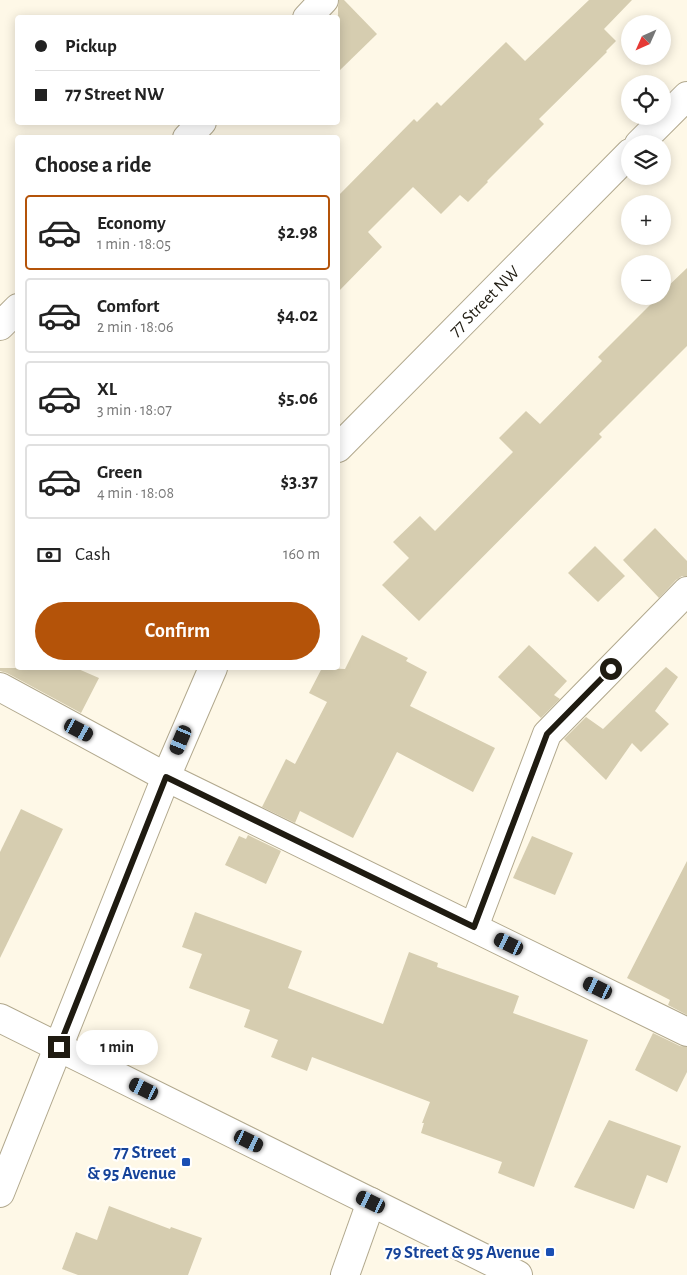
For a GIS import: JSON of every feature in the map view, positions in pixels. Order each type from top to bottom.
[{"type":"street","points":[[310,15],[324,0]]},
{"type":"street","points":[[648,135],[687,96]]},
{"type":"street","points":[[190,135],[199,125]]},
{"type":"street","name":"77 Street NW","points":[[340,446],[621,162]]},
{"type":"street","points":[[0,326],[15,311]]},
{"type":"street","points":[[474,927],[547,734],[687,591]]},
{"type":"street","points":[[0,1192],[166,777],[212,670]]},
{"type":"street","points":[[0,687],[166,777],[687,1032]]},
{"type":"street","points":[[0,1018],[518,1275]]},
{"type":"street","points":[[345,1275],[371,1202]]},
{"type":"building","points":[[339,0],[344,0],[377,34],[340,70],[340,15],[338,15]]},
{"type":"building","points":[[589,0],[632,0],[604,29],[616,41],[539,119],[544,124],[468,202],[460,195],[441,214],[413,187],[368,232],[382,247],[340,290],[340,194],[414,119],[417,122],[437,102],[441,106],[506,42],[525,61]]},
{"type":"building","points":[[687,268],[687,346],[599,434],[602,437],[419,621],[382,585],[409,558],[393,542],[420,516],[435,531],[513,452],[499,438],[526,411],[540,424],[602,361],[598,357],[650,305],[671,305],[671,283]]},
{"type":"building","points":[[655,528],[687,561],[687,576],[682,576],[676,580],[659,598],[623,560]]},
{"type":"building","points":[[595,546],[625,576],[598,602],[568,573]]},
{"type":"building","points":[[362,635],[408,658],[406,661],[427,672],[410,706],[495,748],[473,792],[397,752],[353,838],[300,811],[295,823],[262,807],[286,759],[295,764],[327,702],[309,693],[321,670],[345,669]]},
{"type":"building","points":[[529,645],[567,681],[554,695],[560,699],[541,718],[498,677]]},
{"type":"building","points":[[666,667],[678,677],[655,711],[669,724],[641,752],[632,743],[606,780],[564,739],[586,717],[603,729]]},
{"type":"building","points":[[0,668],[15,668],[15,670],[81,670],[99,678],[81,713],[0,671]]},
{"type":"building","points":[[21,809],[63,829],[0,958],[0,852]]},
{"type":"building","points":[[248,835],[281,851],[266,884],[225,865],[239,836],[246,839]]},
{"type":"building","points":[[532,836],[573,853],[555,895],[513,878]]},
{"type":"building","points":[[687,861],[687,1015],[668,1005],[670,1000],[627,978]]},
{"type":"building","points":[[195,912],[302,951],[288,988],[383,1024],[409,952],[438,963],[437,967],[519,996],[513,1013],[588,1040],[534,1187],[498,1173],[502,1162],[421,1133],[424,1123],[422,1123],[430,1102],[312,1057],[307,1071],[271,1057],[278,1040],[244,1027],[250,1010],[189,988],[202,954],[182,947]]},
{"type":"building","points":[[653,1033],[680,1046],[687,1047],[687,1072],[677,1092],[635,1070]]},
{"type":"building","points":[[609,1120],[681,1146],[667,1183],[647,1175],[634,1209],[574,1187]]},
{"type":"building","points":[[109,1206],[170,1229],[171,1227],[202,1238],[188,1275],[78,1275],[62,1269],[76,1232],[97,1240]]},
{"type":"place","name":"77 Street & 95 Avenue","points":[[186,1162]]},
{"type":"place","name":"79 Street & 95 Avenue","points":[[550,1252]]},
{"type":"route","points":[[59,1047],[166,777],[474,927],[547,734],[611,669]]}]
